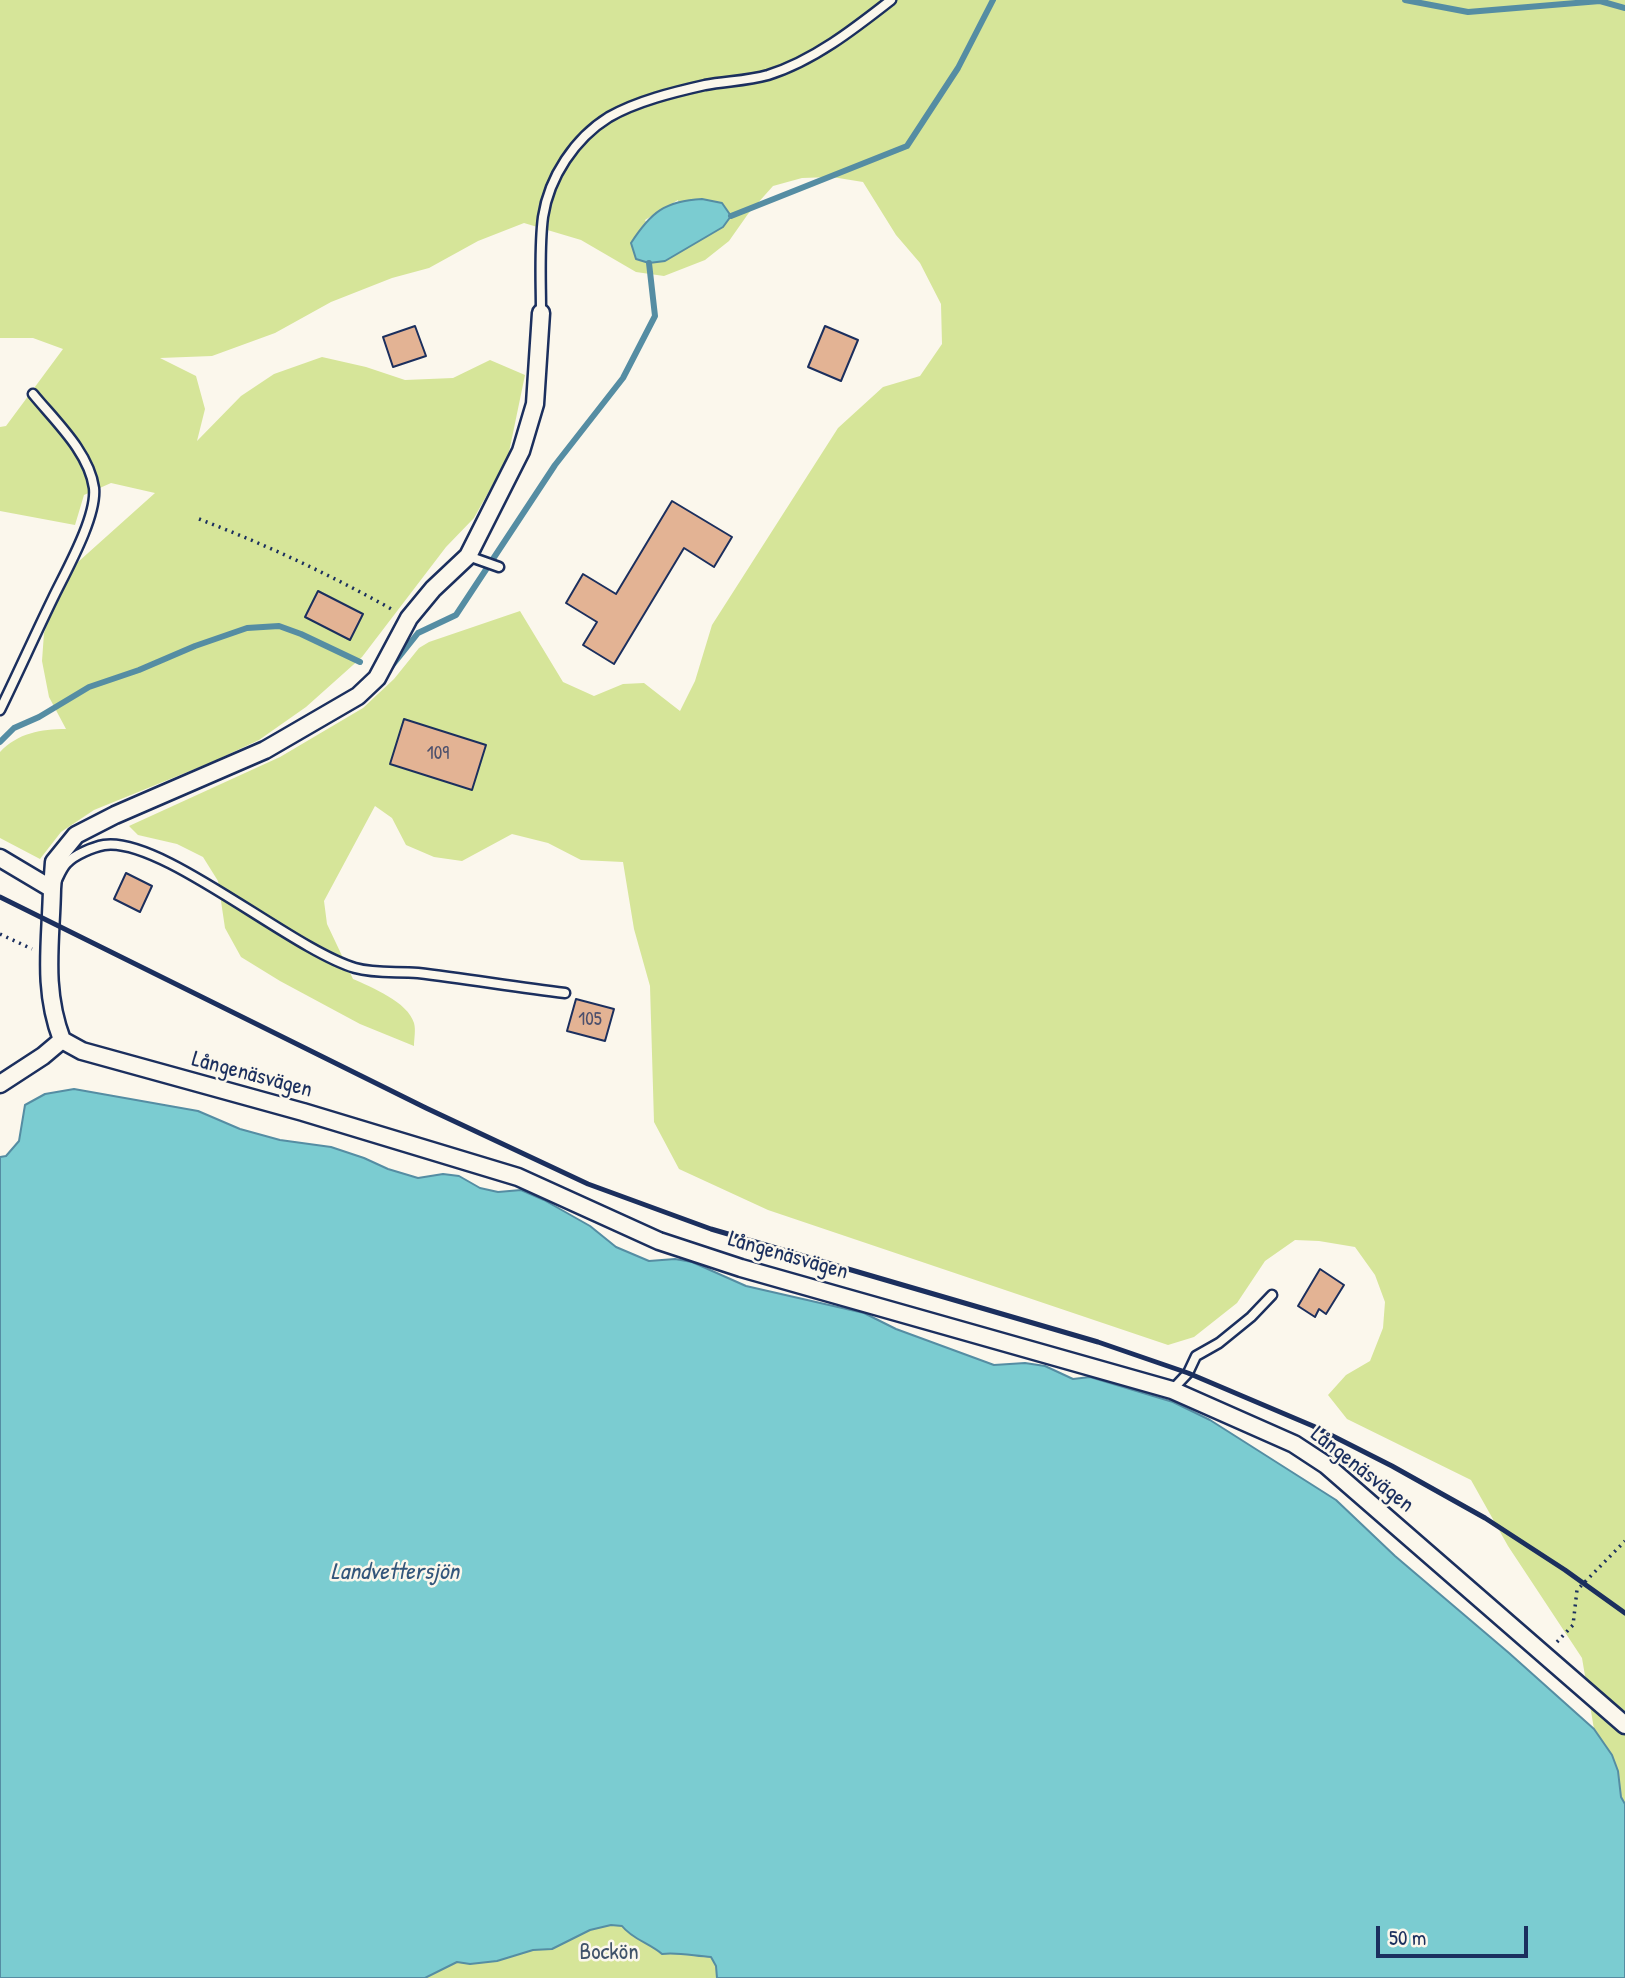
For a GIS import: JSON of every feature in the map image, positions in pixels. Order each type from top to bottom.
[{"type":"street","points":[[0,1084],[62,1040],[54,1019],[47,955],[54,862],[76,835],[115,815],[265,750],[358,696],[377,678],[409,618],[433,589],[468,556],[520,451],[535,404],[541,313]]},
{"type":"street","points":[[0,858],[52,889]]},
{"type":"street","name":"Långenäsvägen","points":[[62,1040],[82,1051],[132,1067],[303,1112],[518,1177],[659,1241],[741,1268],[1172,1390],[1294,1444],[1326,1465],[1625,1726]]},
{"type":"lane","points":[[541,313],[544,214],[557,171],[583,139],[609,117],[652,99],[706,85],[771,74],[811,56],[860,25],[891,0]]},
{"type":"lane","points":[[0,710],[74,553],[93,505],[94,488],[84,461],[66,433],[33,394]]},
{"type":"lane","points":[[468,556],[499,567]]},
{"type":"lane","points":[[52,889],[67,863],[88,850],[105,845],[129,847],[166,862],[285,933],[351,967],[565,993]]},
{"type":"lane","points":[[1172,1390],[1188,1373],[1196,1356],[1219,1343],[1251,1317],[1272,1295]]},
{"type":"path","points":[[199,519],[299,560],[409,618]]},
{"type":"path","points":[[0,934],[47,955]]},
{"type":"path","points":[[1544,1657],[1573,1625],[1577,1590],[1625,1541]]},
{"type":"green space","points":[[0,0],[1625,0],[1625,1804],[1612,1755],[1594,1729],[1582,1658],[1508,1546],[1471,1480],[1347,1419],[1328,1395],[1346,1375],[1370,1361],[1383,1328],[1385,1302],[1375,1275],[1355,1247],[1295,1240],[1265,1261],[1237,1303],[1194,1337],[1168,1345],[768,1210],[679,1169],[654,1122],[650,986],[634,929],[623,862],[581,860],[548,843],[512,834],[462,861],[434,857],[406,845],[392,818],[375,806],[324,901],[327,924],[353,979],[388,996],[410,1015],[415,1026],[414,1046],[360,1024],[241,957],[225,928],[218,881],[203,857],[177,844],[138,835],[129,826],[280,757],[363,708],[394,679],[419,648],[429,642],[520,611],[563,682],[594,696],[623,684],[644,683],[680,711],[695,681],[712,625],[838,428],[883,387],[920,376],[942,344],[941,304],[920,263],[896,235],[863,182],[832,177],[802,178],[773,186],[729,241],[705,260],[664,276],[636,272],[581,240],[524,223],[478,241],[429,268],[392,278],[331,302],[275,333],[212,356],[160,358],[196,376],[205,409],[197,441],[241,396],[274,374],[322,357],[366,367],[405,380],[453,378],[490,360],[525,375],[508,457],[474,518],[446,547],[362,657],[306,707],[259,740],[94,810],[61,832],[40,859],[0,838],[0,752],[14,740],[30,733],[66,729],[49,697],[42,661],[44,633],[57,595],[78,562],[155,493],[111,483],[84,495],[75,525],[0,511],[0,427],[6,426],[63,349],[33,338],[0,338]],"holes":[[[678,200],[685,248],[665,261],[645,220]]]},
{"type":"green space","name":"Bockön","points":[[611,1925],[622,1926],[662,1954],[711,1957],[717,1966],[717,1978],[425,1978],[457,1962],[470,1964],[497,1961],[533,1950],[552,1949],[590,1930]]},
{"type":"water","points":[[702,199],[722,203],[731,216],[723,227],[665,261],[649,263],[636,259],[631,243],[652,216],[678,202]]},
{"type":"water","name":"Landvettersjön","points":[[74,1089],[198,1111],[240,1129],[280,1140],[331,1147],[418,1178],[443,1174],[459,1176],[480,1188],[498,1192],[521,1190],[590,1226],[616,1247],[649,1261],[675,1259],[692,1262],[746,1286],[864,1313],[896,1329],[994,1365],[1025,1363],[1045,1366],[1073,1379],[1090,1377],[1173,1402],[1210,1420],[1336,1500],[1395,1556],[1594,1729],[1612,1755],[1625,1804],[1625,1978],[717,1978],[716,1966],[711,1957],[662,1954],[622,1926],[611,1925],[590,1930],[552,1949],[533,1950],[497,1961],[470,1964],[457,1962],[425,1978],[0,1978],[0,1157],[6,1156],[19,1141],[25,1105],[45,1094]]},
{"type":"building","points":[[415,326],[426,356],[393,367],[383,337]]},
{"type":"building","points":[[825,326],[858,340],[841,381],[808,367]]},
{"type":"building","points":[[672,501],[732,537],[714,567],[684,548],[614,664],[583,645],[597,622],[566,603],[583,574],[616,594]]},
{"type":"building","points":[[318,591],[363,614],[350,640],[305,617]]},
{"type":"building","points":[[404,719],[486,745],[472,790],[390,764]]},
{"type":"building","points":[[126,873],[152,886],[140,912],[114,899]]},
{"type":"building","points":[[576,999],[614,1009],[605,1041],[567,1031]]},
{"type":"building","points":[[1320,1269],[1344,1285],[1326,1314],[1319,1309],[1315,1317],[1298,1306]]},
{"type":"waterway","points":[[731,216],[907,146],[958,68],[993,0]]},
{"type":"waterway","points":[[1405,0],[1468,12],[1600,1],[1625,8]]},
{"type":"waterway","points":[[387,672],[418,633],[456,615],[555,465],[623,378],[655,316],[649,263]]},
{"type":"waterway","points":[[0,742],[14,728],[39,717],[89,687],[247,628],[279,626],[360,662]]},
{"type":"railway","points":[[0,897],[426,1108],[588,1184],[711,1229],[1098,1342],[1188,1373],[1313,1426],[1485,1518],[1625,1613]]}]
